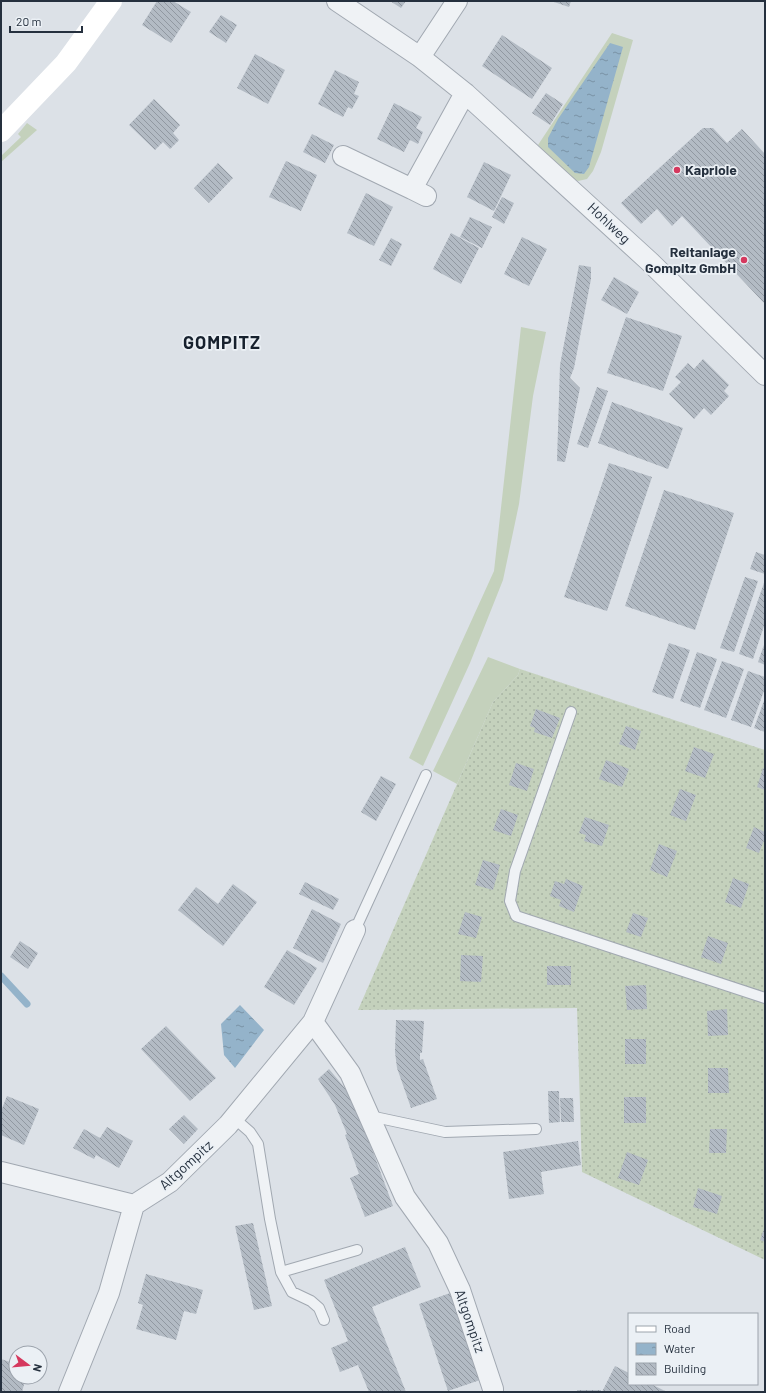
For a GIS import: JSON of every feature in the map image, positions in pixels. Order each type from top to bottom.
[{"type":"street","points":[[1,131],[66,64],[111,1]]},
{"type":"street","name":"Hohlweg","points":[[337,1],[420,57],[465,93],[650,262],[765,375]]},
{"type":"street","points":[[420,57],[457,1]]},
{"type":"street","points":[[343,156],[419,193],[465,93]]},
{"type":"street","name":"Altgompitz","points":[[134,1205],[170,1182],[234,1118],[313,1022],[355,930]]},
{"type":"street","name":"Altgompitz","points":[[313,1022],[350,1073],[405,1197],[438,1243],[460,1290],[493,1392]]},
{"type":"street","points":[[1,1172],[134,1205],[109,1293],[69,1392]]},
{"type":"lane","points":[[571,712],[515,870],[510,901],[516,916],[765,998]]},
{"type":"lane","points":[[355,930],[426,775]]},
{"type":"lane","points":[[370,1116],[445,1132],[536,1129]]},
{"type":"lane","points":[[234,1118],[250,1132],[258,1144],[270,1218],[281,1272],[292,1292],[311,1301],[319,1308],[324,1320]]},
{"type":"lane","points":[[281,1272],[357,1250]]},
{"type":"green space","points":[[612,33],[633,40],[601,152],[593,171],[587,179],[578,181],[570,177],[538,145]]},
{"type":"green space","points":[[27,123],[37,130],[1,162],[1,156],[21,137],[18,134]]},
{"type":"green space","points":[[521,327],[546,332],[533,396],[519,504],[503,580],[470,663],[423,766],[409,758],[494,571]]},
{"type":"green space","points":[[488,657],[520,669],[518,675],[493,702],[457,784],[433,771]]},
{"type":"green space","points":[[520,669],[765,750],[765,1260],[582,1172],[577,1008],[358,1010],[493,702],[518,675]]},
{"type":"water","points":[[610,43],[623,47],[589,167],[584,174],[575,173],[548,147],[548,138],[558,119]]},
{"type":"water","points":[[240,1005],[264,1030],[235,1068],[224,1055],[221,1024]]},
{"type":"building","points":[[157,1],[173,1],[191,12],[171,43],[142,25]]},
{"type":"building","points":[[390,1],[406,1],[401,8]]},
{"type":"building","points":[[551,1],[571,1],[569,7]]},
{"type":"building","points":[[221,15],[237,25],[226,43],[209,32]]},
{"type":"building","points":[[502,35],[552,68],[532,99],[482,66]]},
{"type":"building","points":[[255,54],[285,70],[268,104],[237,88]]},
{"type":"building","points":[[335,70],[359,82],[354,94],[359,96],[352,109],[348,107],[343,117],[318,104]]},
{"type":"building","points":[[546,93],[563,104],[550,125],[532,113]]},
{"type":"building","points":[[154,99],[180,125],[173,133],[179,140],[170,149],[163,142],[155,150],[129,125]]},
{"type":"building","points":[[394,103],[422,117],[416,128],[423,132],[418,144],[410,140],[404,152],[377,139]]},
{"type":"building","name":"Reitanlage Gompitz GmbH","points":[[703,128],[713,128],[727,143],[742,129],[765,154],[765,304],[682,216],[672,226],[657,209],[641,224],[621,203]]},
{"type":"building","points":[[312,134],[334,145],[325,163],[303,152]]},
{"type":"building","points":[[286,161],[317,175],[301,211],[269,197]]},
{"type":"building","points":[[484,162],[511,175],[494,211],[467,197]]},
{"type":"building","points":[[218,163],[233,178],[209,203],[194,188]]},
{"type":"building","points":[[366,193],[393,207],[374,246],[347,233]]},
{"type":"building","points":[[502,197],[514,203],[504,224],[492,217]]},
{"type":"building","points":[[470,217],[492,227],[482,248],[460,237]]},
{"type":"building","points":[[451,233],[479,248],[461,284],[433,269]]},
{"type":"building","points":[[522,237],[547,249],[529,286],[504,274]]},
{"type":"building","points":[[391,238],[402,244],[391,266],[379,260]]},
{"type":"building","points":[[579,265],[591,267],[591,279],[574,368],[570,378],[580,388],[565,462],[557,461],[560,365]]},
{"type":"building","points":[[614,277],[639,292],[627,314],[601,300]]},
{"type":"building","points":[[626,317],[682,336],[663,391],[607,373]]},
{"type":"building","points":[[703,359],[729,385],[724,391],[729,396],[711,415],[704,408],[694,419],[669,394],[681,382],[675,377],[688,363],[694,369]]},
{"type":"building","points":[[597,387],[608,391],[588,448],[577,444]]},
{"type":"building","points":[[612,402],[683,428],[668,469],[598,443]]},
{"type":"building","points":[[609,463],[652,477],[607,611],[564,597]]},
{"type":"building","points":[[664,490],[734,513],[695,630],[625,606]]},
{"type":"building","points":[[756,552],[765,555],[765,574],[750,569]]},
{"type":"building","points":[[745,577],[758,581],[734,652],[720,648]]},
{"type":"building","points":[[764,583],[765,623],[753,659],[739,654]]},
{"type":"building","points":[[765,642],[765,665],[758,662]]},
{"type":"building","points":[[669,643],[690,650],[673,699],[652,692]]},
{"type":"building","points":[[697,652],[717,659],[700,708],[680,701]]},
{"type":"building","points":[[722,661],[744,669],[726,718],[704,710]]},
{"type":"building","points":[[748,671],[765,677],[765,688],[751,727],[731,720]]},
{"type":"building","points":[[765,698],[765,732],[754,728]]},
{"type":"building","points":[[536,709],[560,718],[552,738],[534,732],[535,728],[530,726]]},
{"type":"building","points":[[626,726],[641,731],[635,750],[619,744]]},
{"type":"building","points":[[694,747],[714,754],[705,778],[685,771]]},
{"type":"building","points":[[606,760],[629,769],[622,787],[599,779]]},
{"type":"building","points":[[516,763],[534,769],[527,791],[509,785]]},
{"type":"building","points":[[763,768],[765,769],[765,790],[757,787]]},
{"type":"building","points":[[381,776],[396,784],[376,821],[361,812]]},
{"type":"building","points":[[680,789],[696,795],[686,821],[670,815]]},
{"type":"building","points":[[501,809],[518,815],[511,836],[493,830]]},
{"type":"building","points":[[585,817],[609,825],[602,846],[584,841],[586,835],[579,833]]},
{"type":"building","points":[[754,827],[765,832],[765,838],[759,853],[746,848]]},
{"type":"building","points":[[659,844],[677,851],[667,877],[650,870]]},
{"type":"building","points":[[483,860],[500,865],[493,890],[475,885]]},
{"type":"building","points":[[733,878],[749,884],[741,908],[725,902]]},
{"type":"building","points":[[566,879],[583,886],[574,912],[559,906],[561,900],[550,896],[555,881],[564,884]]},
{"type":"building","points":[[305,882],[339,899],[333,910],[299,894]]},
{"type":"building","points":[[233,884],[257,902],[223,946],[178,910],[196,887],[218,904]]},
{"type":"building","points":[[312,909],[341,924],[323,963],[293,948]]},
{"type":"building","points":[[465,912],[482,917],[476,938],[458,934]]},
{"type":"building","points":[[633,913],[648,918],[641,937],[626,932]]},
{"type":"building","points":[[708,936],[728,943],[721,964],[701,957]]},
{"type":"building","points":[[20,941],[38,953],[28,969],[10,957]]},
{"type":"building","points":[[287,950],[317,968],[294,1005],[264,987]]},
{"type":"building","points":[[461,955],[483,956],[481,982],[460,981]]},
{"type":"building","points":[[547,966],[571,966],[571,985],[547,985]]},
{"type":"building","points":[[646,985],[647,1009],[627,1010],[625,986]]},
{"type":"building","points":[[727,1009],[728,1035],[708,1036],[707,1011]]},
{"type":"building","points":[[396,1020],[424,1021],[422,1053],[420,1053],[420,1060],[423,1059],[437,1099],[411,1108],[397,1068],[395,1052]]},
{"type":"building","points":[[166,1026],[216,1078],[190,1101],[141,1049]]},
{"type":"building","points":[[625,1039],[646,1039],[646,1064],[625,1064]]},
{"type":"building","points":[[708,1068],[728,1068],[729,1093],[708,1093]]},
{"type":"building","points":[[329,1069],[353,1098],[393,1206],[365,1217],[350,1178],[359,1174],[345,1135],[347,1134],[335,1105],[318,1079]]},
{"type":"building","points":[[548,1091],[559,1091],[560,1122],[549,1123]]},
{"type":"building","points":[[7,1096],[39,1109],[24,1145],[1,1135],[1,1111]]},
{"type":"building","points":[[624,1097],[646,1097],[646,1123],[624,1123]]},
{"type":"building","points":[[560,1098],[573,1098],[574,1122],[561,1122]]},
{"type":"building","points":[[184,1115],[198,1129],[184,1144],[169,1129]]},
{"type":"building","points":[[107,1127],[133,1141],[119,1168],[96,1155],[94,1159],[73,1148],[84,1129],[100,1138]]},
{"type":"building","points":[[710,1129],[727,1129],[726,1153],[709,1153]]},
{"type":"building","points":[[578,1141],[581,1165],[541,1172],[544,1194],[509,1199],[503,1152]]},
{"type":"building","points":[[627,1152],[648,1160],[639,1185],[618,1178]]},
{"type":"building","points":[[698,1188],[722,1196],[717,1214],[693,1207]]},
{"type":"building","points":[[253,1223],[272,1306],[254,1310],[235,1226]]},
{"type":"building","points":[[765,1226],[765,1242],[760,1240]]},
{"type":"building","points":[[405,1247],[421,1287],[372,1307],[406,1392],[369,1392],[358,1365],[340,1372],[331,1348],[348,1341],[324,1280]]},
{"type":"building","points":[[146,1274],[203,1290],[196,1314],[184,1311],[176,1340],[136,1329],[143,1305],[138,1303]]},
{"type":"building","points":[[453,1292],[483,1379],[448,1391],[419,1304]]},
{"type":"building","points":[[1,1359],[8,1361],[8,1385],[24,1385],[22,1392],[1,1392]]},
{"type":"building","points":[[615,1366],[628,1372],[628,1385],[653,1385],[667,1392],[602,1392]]},
{"type":"building","points":[[577,1390],[601,1390],[601,1392],[577,1392]]},
{"type":"waterway","points":[[1,976],[27,1004]]},
{"type":"place","name":"Kapriole","points":[[677,170]]},
{"type":"place","name":"Reitanlage Gompitz GmbH","points":[[744,260]]},
{"type":"district","name":"GOMPITZ","points":[[222,343]]}]
